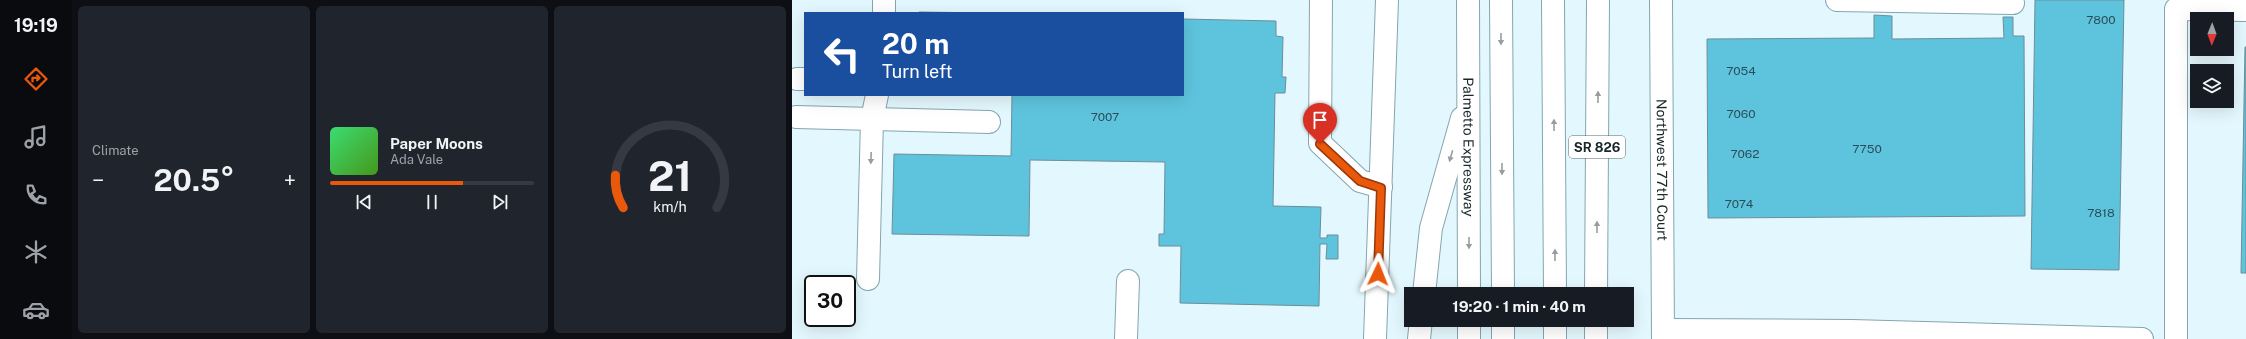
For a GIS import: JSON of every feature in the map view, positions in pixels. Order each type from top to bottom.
[{"type":"main road","points":[[884,0],[884,12]]},
{"type":"main road","points":[[1322,0],[1320,144],[1360,181],[1381,188]]},
{"type":"main road","points":[[1375,339],[1387,0]]},
{"type":"main road","name":"Palmetto Expressway","points":[[1468,0],[1469,287]]},
{"type":"main road","points":[[1501,0],[1503,287]]},
{"type":"main road","points":[[1553,0],[1555,287]]},
{"type":"main road","name":"SR 826","points":[[1596,287],[1598,0]]},
{"type":"main road","name":"Northwest 77th Court","points":[[1660,0],[1663,335]]},
{"type":"main road","points":[[1837,0],[2013,3]]},
{"type":"main road","points":[[2176,339],[2176,9],[2246,10]]},
{"type":"main road","points":[[1425,287],[1431,228],[1469,92]]},
{"type":"main road","points":[[868,279],[872,119],[877,96]]},
{"type":"main road","points":[[796,117],[989,122]]},
{"type":"main road","points":[[1126,339],[1128,281]]},
{"type":"main road","points":[[1419,339],[1420,327]]},
{"type":"main road","points":[[1469,327],[1469,339]]},
{"type":"main road","points":[[1503,327],[1503,339]]},
{"type":"main road","points":[[1555,327],[1556,339]]},
{"type":"main road","points":[[1596,327],[1596,339]]},
{"type":"main road","points":[[1663,335],[1852,331],[2004,337],[2142,339]]},
{"type":"building","points":[[2035,0],[2124,0],[2119,270],[2031,269]]},
{"type":"building","points":[[1874,15],[1892,16],[1892,39],[2004,38],[2003,17],[2013,17],[2013,36],[2024,36],[2025,216],[1708,218],[1707,39],[1874,38]]},
{"type":"building","points":[[1184,19],[1276,21],[1276,36],[1283,37],[1282,77],[1286,77],[1285,93],[1275,93],[1273,206],[1321,207],[1320,238],[1327,238],[1327,235],[1338,235],[1338,259],[1326,259],[1327,244],[1320,244],[1319,306],[1180,303],[1181,246],[1159,246],[1159,234],[1164,234],[1165,162],[1030,160],[1029,236],[892,234],[894,154],[1011,156],[1012,96],[1184,96]]},
{"type":"building","points":[[2245,47],[2246,273],[2241,273]]},
{"type":"route","points":[[1320,144],[1360,181],[1381,188],[1378,274]]}]
